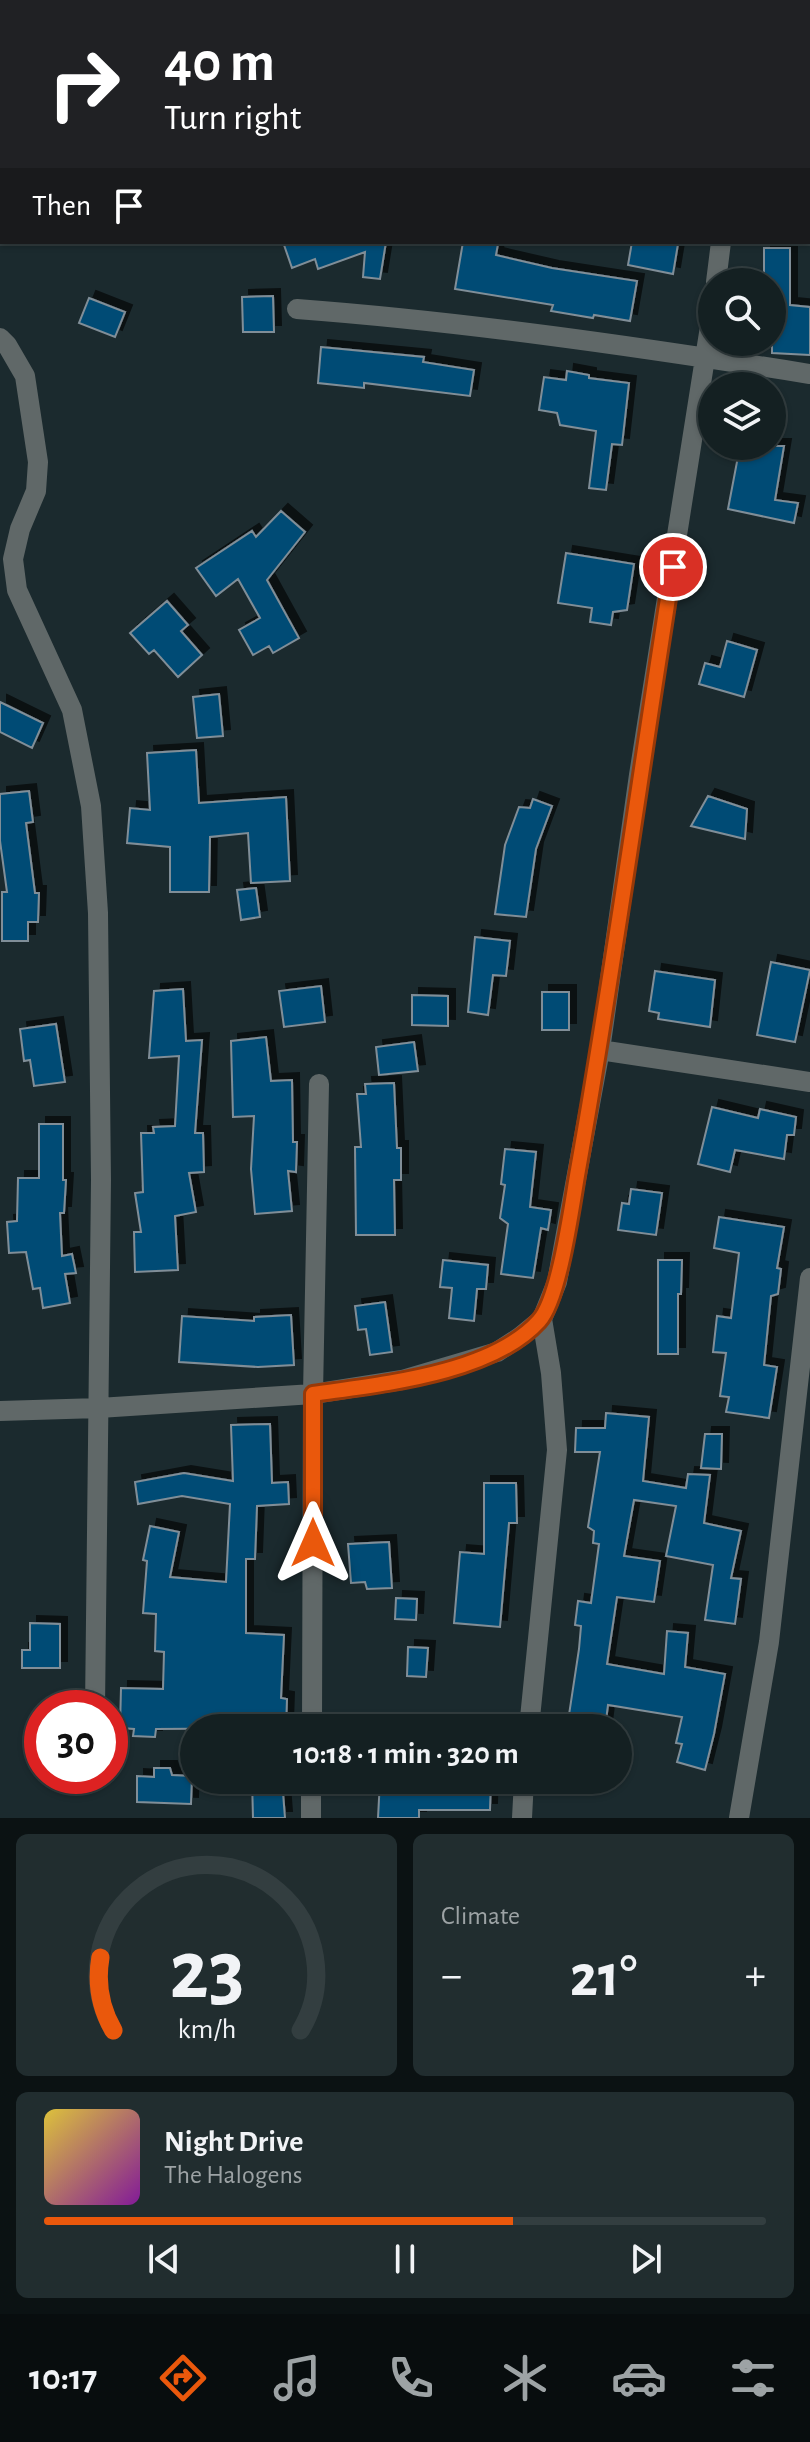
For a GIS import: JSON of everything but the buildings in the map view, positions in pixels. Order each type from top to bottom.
[{"type":"street","points":[[718,268],[721,244]]},
{"type":"street","points":[[297,309],[501,328],[810,374]]},
{"type":"street","points":[[0,338],[25,376],[38,462],[36,491],[20,529],[13,559],[17,590],[72,710],[91,806],[98,913],[101,1180],[95,1690]]},
{"type":"street","points":[[0,1411],[313,1394],[402,1380],[445,1370],[497,1352],[542,1319],[557,1282],[600,1050],[639,775],[707,358]]},
{"type":"street","points":[[600,1050],[810,1082]]},
{"type":"street","points":[[312,1714],[313,1394],[319,1084]]},
{"type":"street","points":[[739,1818],[769,1642],[810,1278]]},
{"type":"street","points":[[530,1714],[557,1450],[551,1373],[542,1319]]},
{"type":"street","points":[[311,1794],[311,1818]]},
{"type":"street","points":[[522,1818],[523,1794]]},
{"type":"route","points":[[313,1543],[313,1394],[402,1380],[445,1370],[497,1352],[542,1319],[557,1282],[600,1050],[639,775],[673,567]]}]
